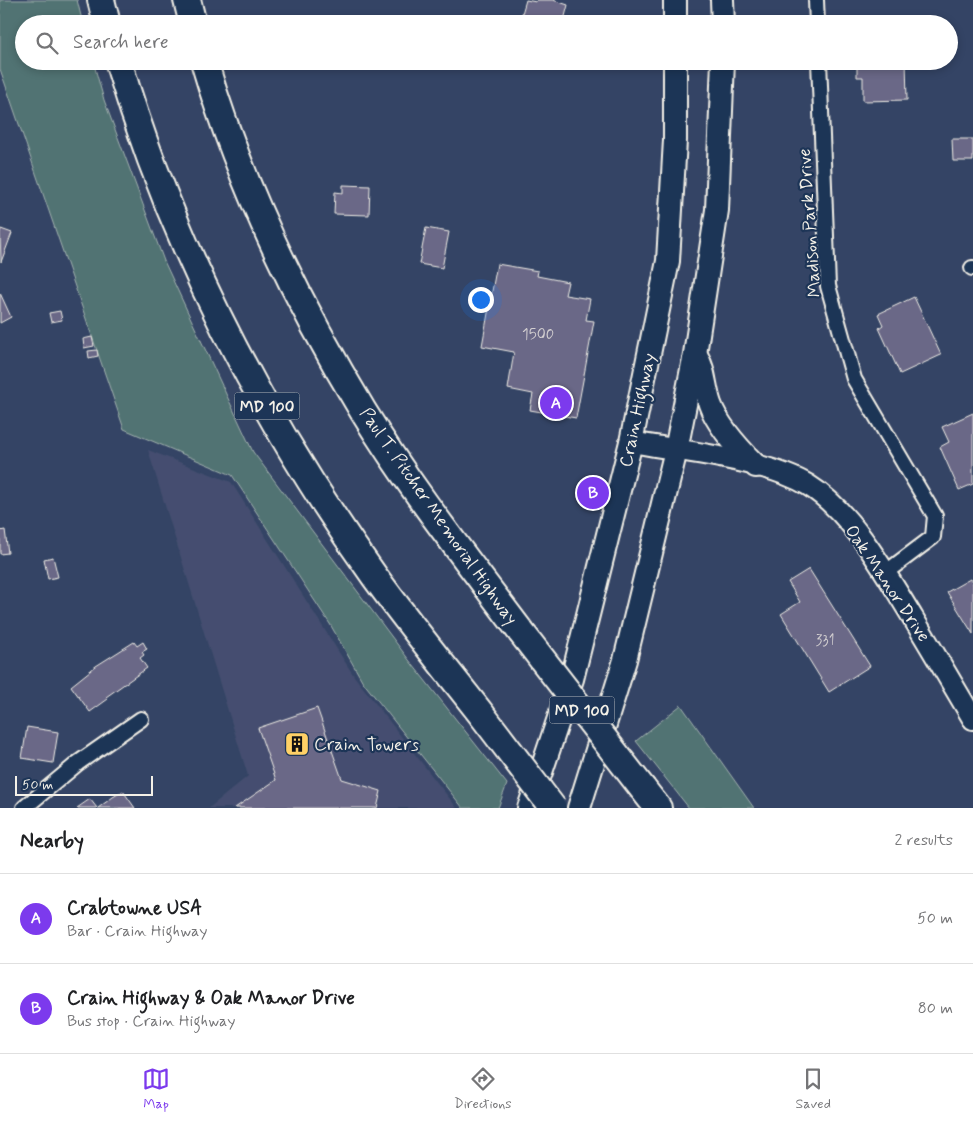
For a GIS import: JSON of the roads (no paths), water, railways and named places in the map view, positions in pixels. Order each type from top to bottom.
[{"type":"highway","points":[[101,0],[105,15]]},
{"type":"highway","points":[[187,0],[191,15]]},
{"type":"highway","name":"MD 100","points":[[121,70],[135,118],[177,228],[233,345],[299,463],[375,577],[553,808]]},
{"type":"highway","name":"Paul T. Pitcher Memorial Highway","points":[[207,70],[256,204],[312,321],[364,412],[441,525],[521,632],[650,798]]},
{"type":"main road","points":[[675,0],[675,15]]},
{"type":"main road","points":[[722,0],[723,15]]},
{"type":"main road","name":"Crain Highway","points":[[529,808],[572,678],[631,442],[668,261],[675,140],[675,70]]},
{"type":"main road","points":[[578,808],[625,660],[676,450],[695,354],[716,210],[723,70]]},
{"type":"main road","points":[[695,354],[702,364],[707,393],[717,420],[756,466]]},
{"type":"street","points":[[816,0],[817,15]]},
{"type":"street","name":"Madison Park Drive","points":[[819,70],[828,286],[854,379],[935,516],[933,537],[885,572]]},
{"type":"street","name":"Oak Manor Drive","points":[[631,442],[779,472],[814,490],[839,513],[885,572],[973,719]]},
{"type":"street","points":[[24,808],[78,763],[141,719]]},
{"type":"place","name":"Crabtowne USA","points":[[556,403]]},
{"type":"place","name":"Crain Highway & Oak Manor Drive","points":[[593,493]]},
{"type":"place","name":"Crain Towers","points":[[297,744]]}]
